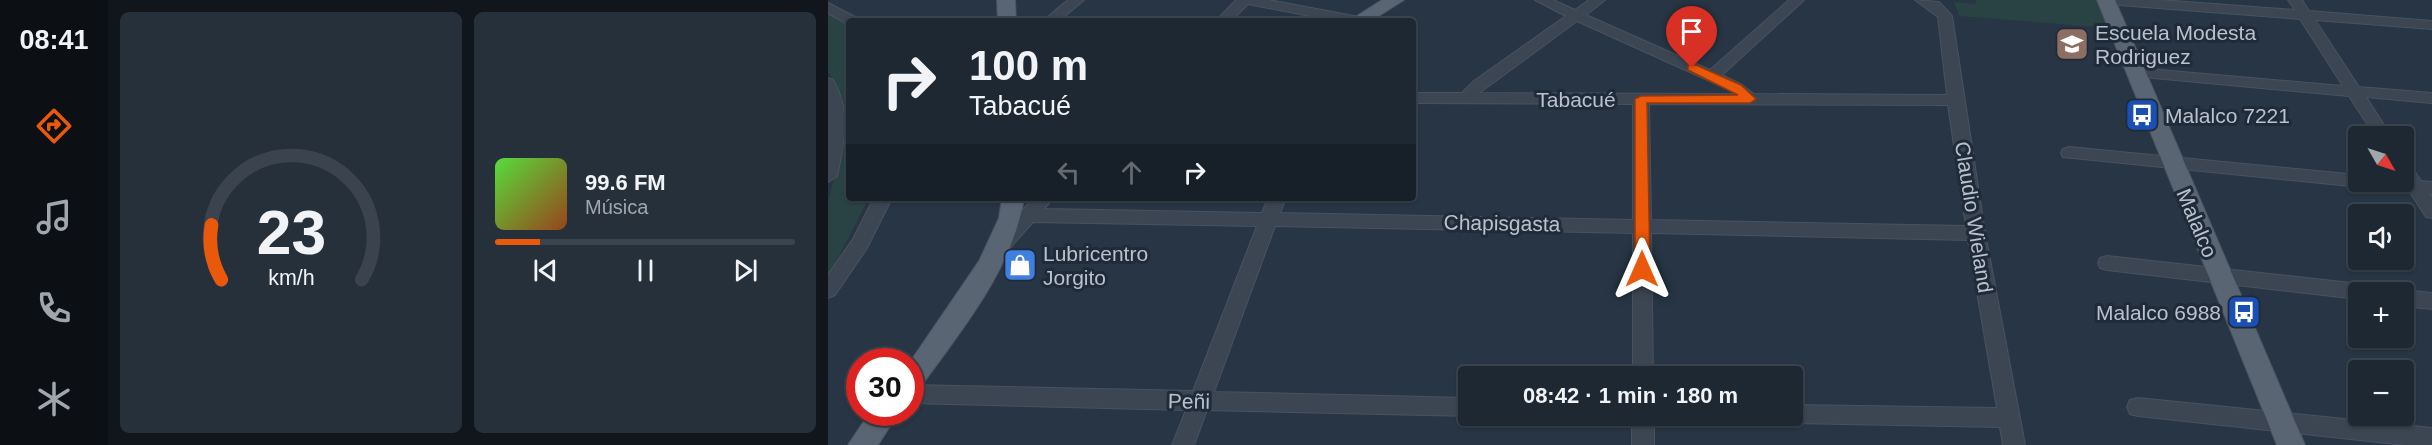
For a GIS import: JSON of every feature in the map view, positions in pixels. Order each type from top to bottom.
[{"type":"main road","points":[[1006,0],[1007,18]]},
{"type":"main road","points":[[1363,18],[1395,0]]},
{"type":"main road","name":"Malalco","points":[[2106,0],[2172,164],[2291,445]]},
{"type":"main road","points":[[924,362],[944,335],[992,256],[1010,219],[1021,207]]},
{"type":"main road","points":[[862,445],[876,426]]},
{"type":"street","points":[[1054,18],[1077,0]]},
{"type":"street","points":[[1226,18],[1245,0],[1342,18]]},
{"type":"street","points":[[1542,0],[1737,88],[1750,99]]},
{"type":"street","points":[[1465,99],[1479,84],[1598,0]]},
{"type":"street","points":[[1711,77],[1797,0]]},
{"type":"street","name":"Claudio Wieland","points":[[1922,0],[1934,5],[1945,16],[1954,100],[2013,445]]},
{"type":"street","points":[[2106,0],[2432,26]]},
{"type":"street","points":[[2295,0],[2376,126]]},
{"type":"street","points":[[828,7],[847,18]]},
{"type":"street","points":[[2137,73],[2432,98]]},
{"type":"street","points":[[828,82],[837,116],[838,136],[828,176]]},
{"type":"street","name":"Tabacué","points":[[1416,98],[1954,100]]},
{"type":"street","points":[[1641,99],[1642,366]]},
{"type":"street","points":[[2069,153],[2348,180]]},
{"type":"street","points":[[2424,187],[2432,212]]},
{"type":"street","points":[[828,290],[860,243],[881,201]]},
{"type":"street","points":[[1021,207],[1036,201]]},
{"type":"street","points":[[1183,445],[1276,201]]},
{"type":"street","name":"Chapisgasta","points":[[1021,207],[1269,218],[1976,233]]},
{"type":"street","points":[[2107,263],[2348,291]]},
{"type":"street","points":[[2414,299],[2432,301]]},
{"type":"street","name":"Peñi","points":[[924,394],[1458,407]]},
{"type":"street","points":[[2138,407],[2432,438]]},
{"type":"street","points":[[1803,414],[2009,418]]},
{"type":"street","points":[[1642,426],[1642,445]]},
{"type":"green space","points":[[1976,0],[2098,0],[2110,28],[1959,16],[1954,2],[1976,4]]},
{"type":"green space","points":[[828,12],[846,24],[846,122],[842,120],[835,84],[828,71]]},
{"type":"green space","points":[[846,141],[846,201],[867,201],[828,277],[828,201]]},
{"type":"place","name":"Escuela Modesta Rodriguez","points":[[2072,44]]},
{"type":"place","name":"Malalco 7221","points":[[2142,115]]},
{"type":"place","name":"Lubricentro Jorgito","points":[[1020,265]]},
{"type":"place","name":"Malalco 6988","points":[[2244,312]]},
{"type":"route","points":[[1642,269],[1641,99],[1750,99],[1737,88],[1692,68]]}]
